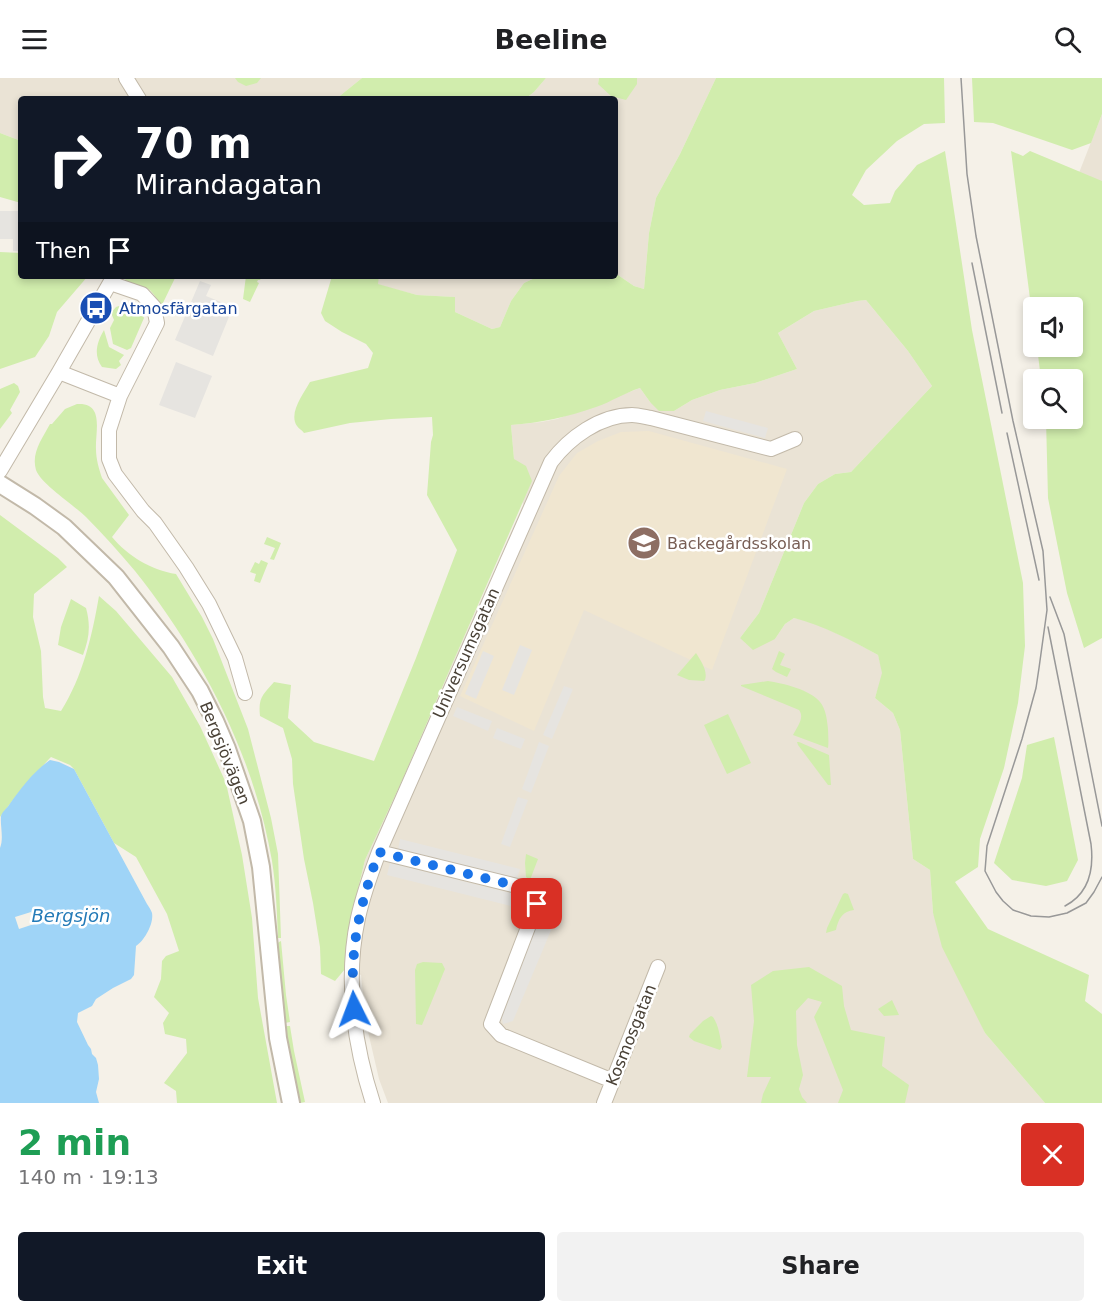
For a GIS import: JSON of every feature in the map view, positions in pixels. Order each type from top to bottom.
[{"type":"street","points":[[126,78],[138,96]]},
{"type":"street","points":[[0,471],[112,279],[142,294],[154,307],[157,323],[120,396],[109,430],[109,459],[115,474],[155,523],[209,604],[235,658],[245,693]]},
{"type":"street","points":[[59,372],[120,396]]},
{"type":"street","name":"Universumsgatan","points":[[373,1103],[361,1062],[352,988],[358,918],[368,881],[551,462],[573,439],[601,422],[632,415],[771,449],[795,439]]},
{"type":"street","name":"Bergsjövägen","points":[[0,484],[64,527],[116,577],[171,647],[200,691],[227,749],[252,821],[261,867],[278,1038],[291,1103]]},
{"type":"street","points":[[379,852],[532,891],[536,896],[537,904],[491,1024],[501,1035],[613,1081]]},
{"type":"street","name":"Kosmosgatan","points":[[604,1103],[658,967]]},
{"type":"shaded area","points":[[0,78],[362,78],[340,96],[18,96],[18,140],[0,133]]},
{"type":"shaded area","points":[[546,78],[599,78],[598,84],[637,84],[637,78],[716,78],[656,198],[649,233],[644,289],[634,286],[618,275],[618,96],[529,96]]},
{"type":"shaded area","points":[[1102,114],[1102,189],[1077,178]]},
{"type":"shaded area","points":[[0,211],[18,211],[18,251],[13,251],[13,239],[0,239]]},
{"type":"shaded area","points":[[378,279],[533,279],[524,283],[511,301],[500,327],[492,329],[455,312],[454,297],[417,295],[377,284]]},
{"type":"shaded area","points":[[200,281],[211,285],[206,296],[233,307],[213,356],[175,340]]},
{"type":"shaded area","points":[[866,300],[908,351],[932,386],[851,472],[835,474],[818,484],[804,503],[759,613],[740,638],[775,639],[785,624],[794,618],[812,622],[878,655],[883,673],[875,698],[893,713],[900,730],[913,859],[930,870],[933,913],[985,1033],[1045,1103],[388,1103],[379,1079],[366,1023],[361,975],[345,969],[352,914],[365,860],[523,505],[514,459],[511,425],[557,419],[640,388],[650,402],[674,411],[692,400],[720,390],[755,383],[797,369],[778,333],[814,311]]},
{"type":"shaded area","points":[[176,362],[212,376],[195,418],[159,405]]},
{"type":"shaded area","points":[[706,411],[768,428],[765,438],[703,421]]},
{"type":"shaded area","name":"Backegårdsskolan","points":[[649,431],[787,469],[712,670],[584,610],[534,731],[460,696],[559,476],[577,453],[598,441],[621,432]]},
{"type":"shaded area","points":[[520,645],[532,650],[514,695],[502,690]]},
{"type":"shaded area","points":[[483,651],[494,656],[476,699],[465,694]]},
{"type":"shaded area","points":[[564,686],[573,689],[552,739],[543,735]]},
{"type":"shaded area","points":[[457,707],[492,721],[488,731],[453,716]]},
{"type":"shaded area","points":[[497,728],[525,739],[521,749],[493,738]]},
{"type":"shaded area","points":[[539,742],[549,746],[531,793],[522,789]]},
{"type":"shaded area","points":[[518,797],[528,800],[510,847],[501,844]]},
{"type":"shaded area","points":[[400,839],[520,869],[517,879],[398,850]]},
{"type":"shaded area","points":[[390,863],[518,895],[515,907],[387,875]]},
{"type":"shaded area","points":[[549,898],[562,904],[513,1021],[503,1024],[501,1012],[545,900]]},
{"type":"green space","points":[[235,78],[261,78],[257,83],[246,86]]},
{"type":"green space","points":[[362,78],[546,78],[529,96],[340,96]]},
{"type":"green space","points":[[599,78],[637,78],[637,84],[626,100],[618,96],[611,96],[598,84]]},
{"type":"green space","points":[[716,78],[944,78],[945,123],[924,124],[897,141],[866,170],[852,195],[864,205],[890,203],[895,191],[917,165],[945,151],[972,330],[1023,583],[1025,646],[1018,703],[1004,768],[980,839],[978,867],[955,882],[988,929],[1089,975],[1085,1001],[1102,1014],[1102,1103],[1045,1103],[985,1033],[942,947],[933,913],[930,870],[913,859],[900,730],[893,713],[875,698],[882,673],[878,655],[837,634],[794,618],[785,624],[775,639],[753,650],[740,638],[759,613],[804,503],[818,484],[835,474],[851,472],[932,386],[908,351],[866,300],[814,311],[778,333],[797,369],[755,383],[720,390],[692,400],[674,411],[659,411],[640,388],[575,414],[511,425],[514,459],[526,466],[532,481],[402,781],[365,860],[352,914],[345,969],[335,981],[321,974],[320,947],[304,859],[293,784],[292,759],[283,728],[260,716],[261,700],[274,682],[291,685],[288,718],[314,742],[374,761],[457,550],[427,495],[433,435],[432,417],[350,423],[304,433],[297,426],[294,415],[310,382],[368,368],[373,353],[366,344],[325,321],[321,313],[331,279],[379,279],[378,284],[417,295],[455,297],[455,312],[492,329],[500,327],[511,301],[524,283],[533,279],[618,279],[618,275],[634,286],[644,289],[649,233],[656,198]]},
{"type":"green space","points":[[972,78],[1102,78],[1102,114],[1091,143],[1072,150],[993,123],[974,122]]},
{"type":"green space","points":[[0,133],[18,140],[18,202],[0,197]]},
{"type":"green space","points":[[1011,151],[1023,156],[1030,151],[1102,181],[1102,638],[1084,648],[1067,593],[1048,498],[1046,429],[1083,429],[1083,369],[1040,369],[1038,357],[1083,357],[1083,297],[1030,297]]},
{"type":"green space","points":[[0,252],[18,253],[18,279],[85,279],[57,312],[49,336],[35,357],[0,369]]},
{"type":"green space","points":[[125,279],[175,279],[161,307],[150,290],[125,281]]},
{"type":"green space","points":[[246,279],[260,279],[257,282],[259,283],[250,302],[243,299]]},
{"type":"green space","points":[[128,303],[139,308],[144,318],[131,348],[127,350],[113,344],[110,328],[114,320],[111,313],[116,307]]},
{"type":"green space","points":[[104,330],[109,347],[124,355],[119,361],[121,365],[116,369],[102,367],[99,362],[98,344]]},
{"type":"green space","points":[[14,383],[20,392],[10,410],[12,413],[0,429],[0,389]]},
{"type":"green space","points":[[77,404],[92,408],[95,413],[97,456],[102,478],[129,515],[112,537],[141,561],[176,574],[213,639],[248,729],[278,854],[281,938],[278,938],[272,861],[264,822],[252,783],[222,707],[182,636],[135,571],[92,523],[51,488],[36,470],[36,452],[50,424],[65,409]]},
{"type":"green space","points":[[0,515],[67,567],[34,594],[33,617],[41,651],[45,708],[61,711],[69,698],[86,655],[99,596],[116,611],[172,677],[200,726],[226,783],[242,855],[252,918],[258,998],[277,1103],[177,1103],[176,1091],[164,1083],[187,1053],[186,1039],[165,1034],[163,1023],[169,1013],[154,997],[161,979],[162,961],[166,956],[179,951],[167,914],[136,857],[114,843],[74,769],[51,757],[0,817]]},
{"type":"green space","points":[[267,537],[281,543],[274,560],[270,559],[275,548],[264,544]]},
{"type":"green space","points":[[261,560],[268,563],[260,583],[254,581],[256,574],[250,572],[255,562],[259,564]]},
{"type":"green space","points":[[71,599],[86,608],[88,615],[89,632],[83,655],[58,645],[61,627]]},
{"type":"green space","points":[[779,651],[785,654],[780,665],[791,669],[787,677],[772,669]]},
{"type":"green space","points":[[696,653],[705,670],[704,681],[689,680],[677,675]]},
{"type":"green space","points":[[768,681],[803,691],[820,702],[827,718],[828,748],[793,735],[801,719],[799,710],[741,686]]},
{"type":"green space","points":[[728,714],[751,763],[727,774],[704,725]]},
{"type":"green space","points":[[1054,737],[1078,860],[1067,881],[1046,886],[1012,880],[994,863],[1022,778],[1027,745]]},
{"type":"green space","points":[[797,742],[829,755],[831,785],[828,785],[798,745]]},
{"type":"green space","points":[[526,854],[538,859],[530,880],[526,877]]},
{"type":"green space","points":[[843,894],[848,894],[854,910],[842,916],[836,930],[826,933]]},
{"type":"green space","points":[[281,941],[290,1022],[285,1023],[278,943]]},
{"type":"green space","points":[[442,963],[445,969],[422,1025],[416,1024],[415,970],[417,964]]},
{"type":"green space","points":[[809,967],[842,986],[844,1006],[851,1030],[885,1037],[882,1066],[909,1085],[905,1103],[838,1103],[843,1090],[814,1017],[822,1002],[808,998],[796,1011],[797,1045],[803,1075],[799,1089],[807,1103],[761,1103],[771,1077],[747,1077],[754,1021],[751,985],[773,971]]},
{"type":"green space","points":[[892,1000],[899,1015],[884,1016],[878,1009]]},
{"type":"green space","points":[[711,1016],[719,1032],[722,1047],[720,1050],[689,1037],[703,1021]]},
{"type":"green space","points":[[285,1026],[290,1026],[305,1102],[300,1103]]},
{"type":"water","name":"Bergsjön","points":[[50,760],[74,769],[151,910],[152,917],[148,932],[136,946],[134,975],[131,979],[113,988],[96,999],[92,1006],[78,1013],[77,1022],[98,1065],[99,1079],[96,1092],[99,1103],[0,1103],[1,816],[28,781]]},
{"type":"pier","points":[[31,912],[34,924],[19,929],[15,917]]},
{"type":"tram line","points":[[961,78],[967,174],[976,236],[1013,421],[1043,551],[1047,610],[1036,688],[987,846],[985,871],[996,892],[1013,910],[1031,916],[1049,917],[1067,913],[1086,903],[1102,877]]},
{"type":"tram line","points":[[972,263],[1002,413]]},
{"type":"tram line","points":[[1007,433],[1039,580]]},
{"type":"tram line","points":[[1050,597],[1064,634],[1102,826]]},
{"type":"tram line","points":[[1048,627],[1092,853],[1091,871],[1085,887],[1073,901],[1065,906]]},
{"type":"place","name":"Atmosfärgatan","points":[[96,308]]},
{"type":"place","name":"Backegårdsskolan","points":[[644,543]]},
{"type":"route","points":[[354,1009],[352,988],[358,918],[379,852],[525,888],[536,896],[537,904]]}]
